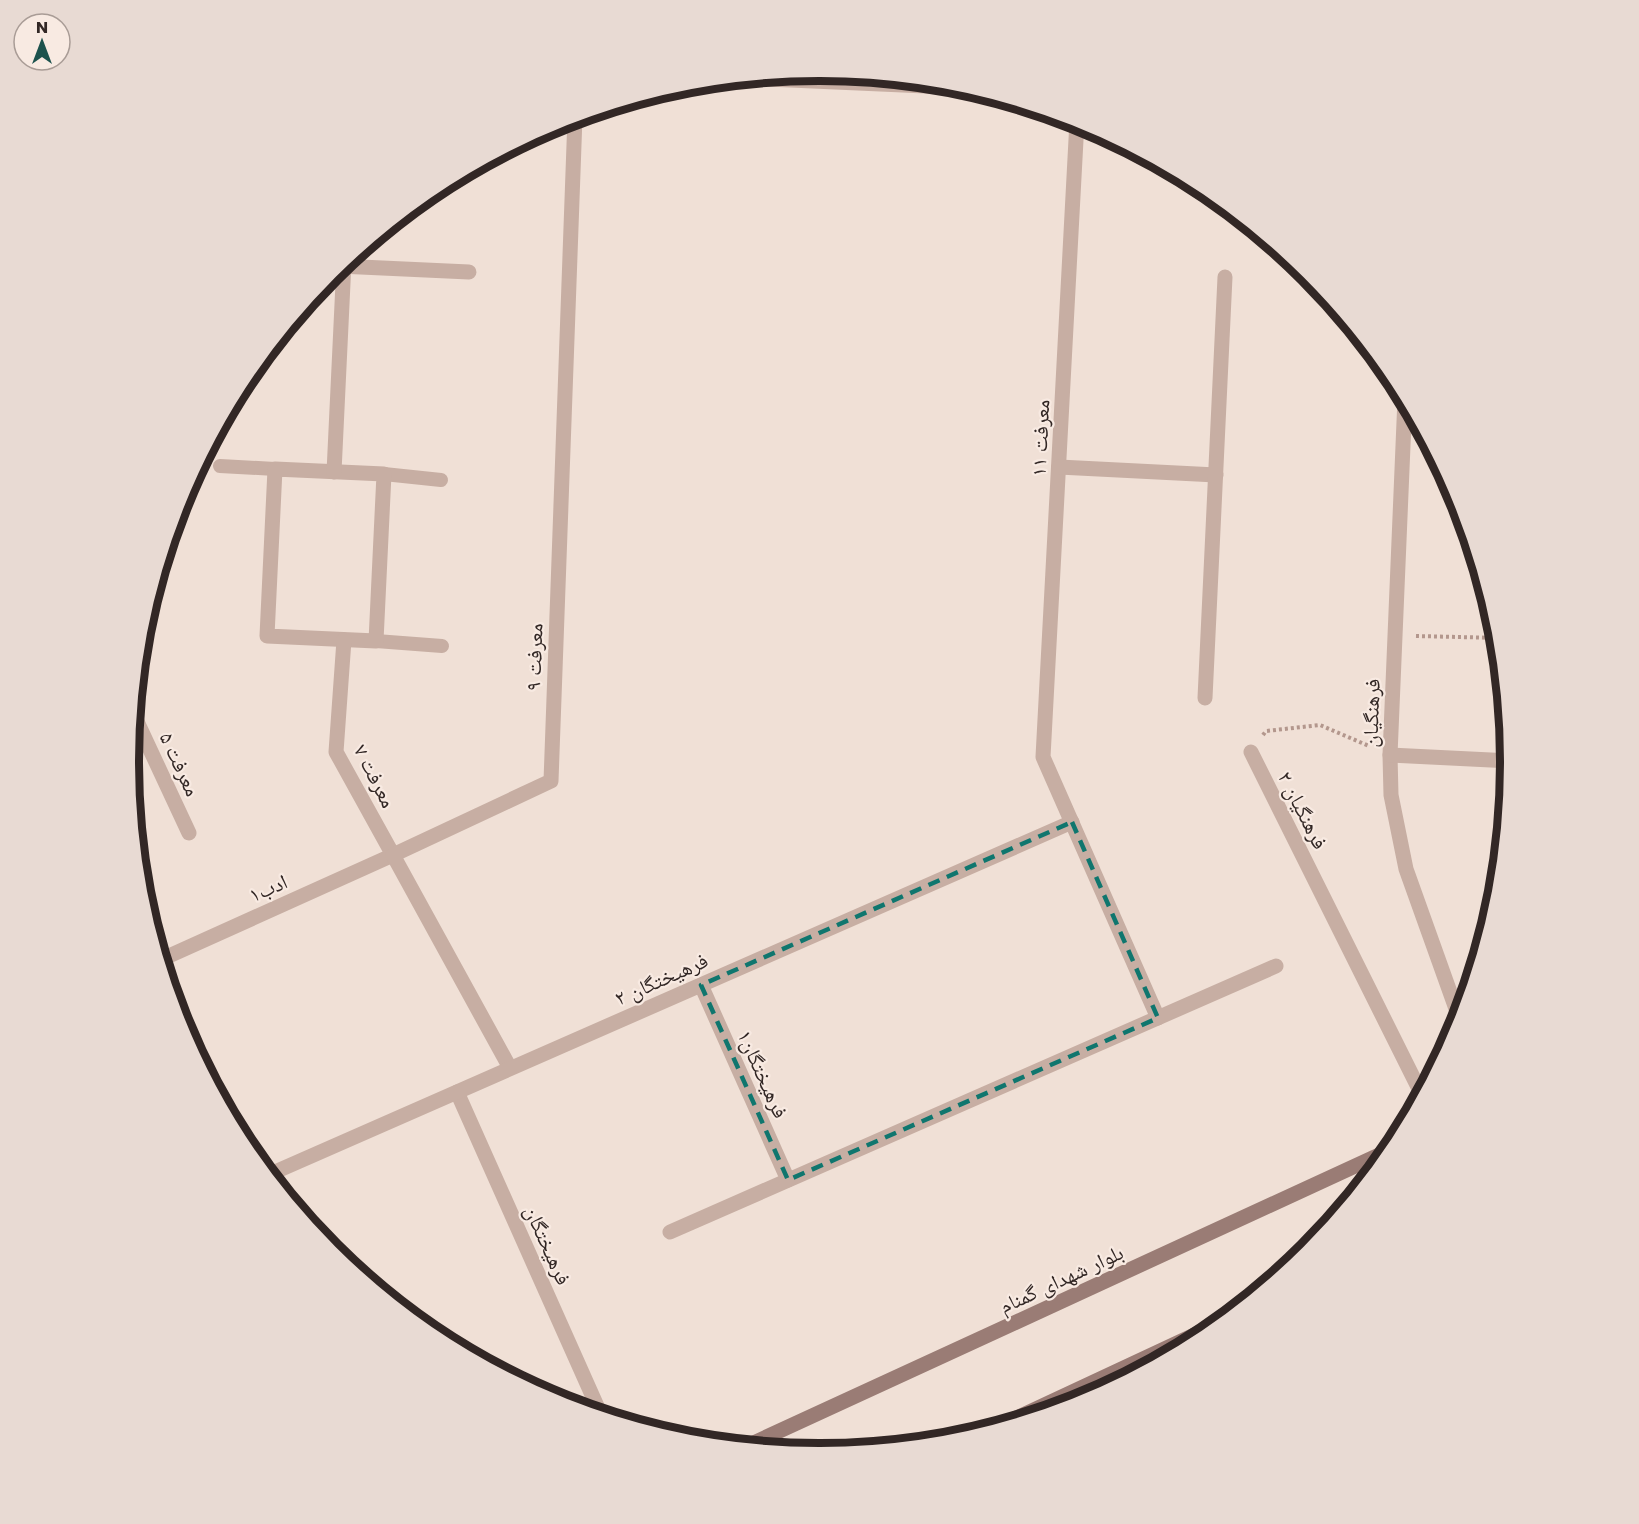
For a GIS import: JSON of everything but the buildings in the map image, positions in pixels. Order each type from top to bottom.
[{"type":"main road","name":"بلوار شهدای گمنام","points":[[760,1440],[1374,1157]]},
{"type":"main road","points":[[1049,1403],[1166,1348]]},
{"type":"street","points":[[816,81],[882,84]]},
{"type":"street","name":"معرفت ۹","points":[[393,855],[551,781],[575,127]]},
{"type":"street","name":"معرفت ۱۱","points":[[1072,822],[1043,757],[1076,132]]},
{"type":"street","points":[[353,266],[469,272]]},
{"type":"street","points":[[334,472],[342,277]]},
{"type":"street","points":[[1205,698],[1225,277]]},
{"type":"street","name":"فرهنگیان","points":[[1410,423],[1396,635],[1390,755],[1391,795],[1406,869],[1455,1006]]},
{"type":"street","points":[[1059,467],[1216,475]]},
{"type":"street","points":[[275,469],[334,472],[384,474],[376,641],[267,636],[275,469]]},
{"type":"street","name":"معرفت ۷","points":[[344,640],[336,752],[393,855]]},
{"type":"street","name":"معرفت ۵","points":[[140,727],[189,833]]},
{"type":"street","points":[[139,743],[146,740]]},
{"type":"street","name":"فرهنگیان ۲","points":[[1251,752],[1418,1086]]},
{"type":"street","points":[[1390,755],[1500,760]]},
{"type":"street","points":[[1072,822],[1158,1018]]},
{"type":"street","name":"فرهیختگان ۲","points":[[275,1172],[1072,822]]},
{"type":"street","points":[[393,855],[510,1068]]},
{"type":"street","name":"ادب۱","points":[[168,957],[393,855]]},
{"type":"street","points":[[670,1232],[1276,966]]},
{"type":"street","name":"فرهیختگان۱","points":[[701,985],[788,1180]]},
{"type":"street","name":"فرهیختگان","points":[[457,1092],[597,1405]]},
{"type":"lane","points":[[220,466],[275,469]]},
{"type":"lane","points":[[384,474],[441,480]]},
{"type":"lane","points":[[376,641],[442,646]]},
{"type":"path","points":[[1396,635],[1489,638]]},
{"type":"path","points":[[1251,752],[1266,731],[1320,725],[1390,755]]},
{"type":"highlighted area","points":[[1072,822],[1158,1018],[788,1180],[701,985]]}]
